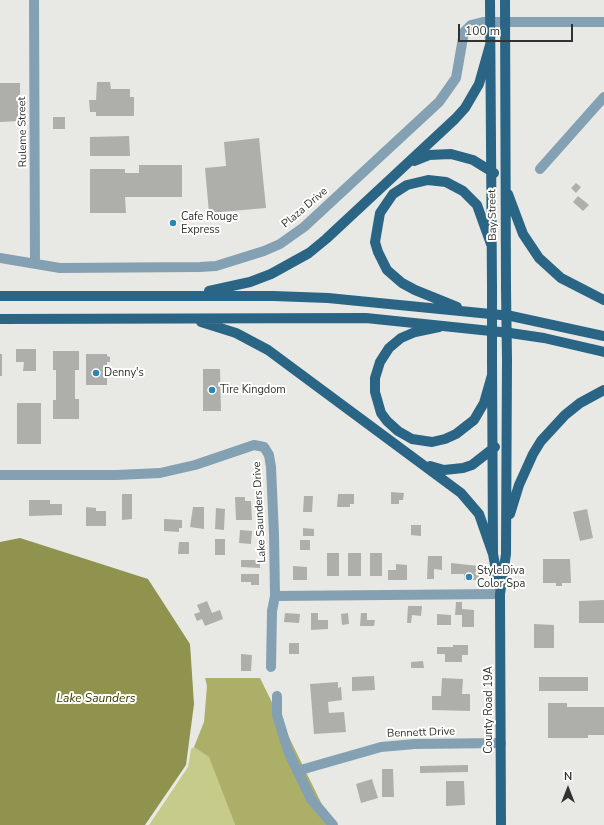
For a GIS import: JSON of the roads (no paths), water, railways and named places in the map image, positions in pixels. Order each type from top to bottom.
[{"type":"main road","name":"Bay Street","points":[[490,0],[493,554]]},
{"type":"main road","name":"Bay Street","points":[[505,0],[507,529]]},
{"type":"main road","points":[[187,296],[250,282],[292,264],[309,253],[326,239],[455,120],[465,108],[479,84],[490,45]]},
{"type":"main road","points":[[407,165],[429,155],[451,154],[469,159],[491,171],[505,182],[523,234],[539,258],[561,278],[604,300]]},
{"type":"main road","points":[[468,311],[416,290],[392,276],[387,270],[375,242],[378,219],[385,204],[400,189],[418,181],[428,180],[446,182],[463,191],[477,205],[491,244]]},
{"type":"main road","points":[[0,296],[328,298],[468,311],[546,322],[604,336]]},
{"type":"main road","points":[[0,300],[18,296]]},
{"type":"main road","points":[[187,318],[236,333],[268,350],[419,462],[468,501],[479,514],[485,527],[493,554],[500,594]]},
{"type":"main road","points":[[0,319],[366,318],[449,325],[544,338],[604,352]]},
{"type":"main road","points":[[449,325],[415,332],[401,338],[383,356],[377,370],[374,386],[379,406],[387,421],[398,431],[412,439],[432,442],[446,439],[456,434],[474,420],[484,403],[492,375]]},
{"type":"main road","points":[[500,594],[506,554],[507,529],[519,485],[533,454],[541,441],[565,415],[580,403],[604,390]]},
{"type":"main road","points":[[419,462],[435,468],[454,470],[472,465],[499,444],[507,429]]},
{"type":"main road","name":"County Road 19A","points":[[500,594],[501,825]]},
{"type":"street","name":"Ruleme Street","points":[[34,0],[35,264]]},
{"type":"street","name":"Plaza Drive","points":[[0,258],[60,268],[207,267],[247,257],[280,244],[304,227],[439,102],[456,78],[464,32],[471,25],[504,21],[604,22]]},
{"type":"street","points":[[540,169],[604,97]]},
{"type":"street","name":"Lake Saunders Drive","points":[[0,475],[117,475],[160,473],[195,465],[254,445],[260,445],[267,450],[271,466],[275,596]]},
{"type":"street","points":[[271,667],[272,611],[275,596],[500,594]]},
{"type":"street","points":[[277,696],[277,715],[288,752],[311,799],[333,825]]},
{"type":"street","name":"Bennett Drive","points":[[297,771],[363,751],[391,745],[501,744]]},
{"type":"water","name":"Lake Saunders","points":[[20,538],[148,579],[190,644],[194,704],[186,765],[145,825],[0,825],[0,542]]},
{"type":"place","name":"Cafe Rouge Express","points":[[173,223]]},
{"type":"place","name":"Denny's","points":[[96,373]]},
{"type":"place","name":"Tire Kingdom","points":[[212,390]]},
{"type":"place","name":"StyleDiva Color Spa","points":[[469,577]]}]
